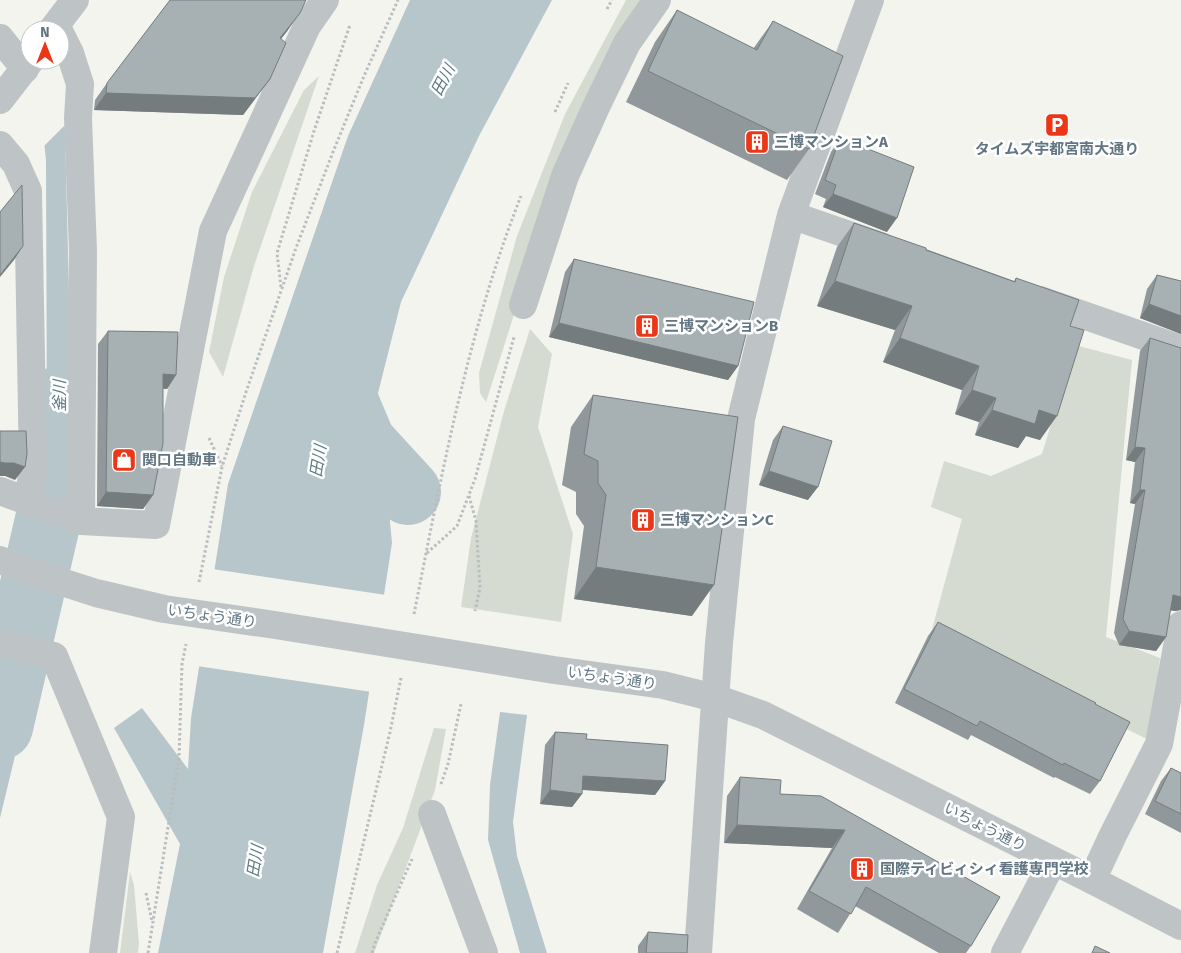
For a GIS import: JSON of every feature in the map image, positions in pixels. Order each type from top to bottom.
[{"type":"street","points":[[63,20],[75,0]]},
{"type":"street","points":[[0,491],[81,521],[156,526],[212,231],[307,26],[325,0]]},
{"type":"street","points":[[523,305],[565,176],[627,44],[657,0]]},
{"type":"street","points":[[698,953],[715,698],[741,419],[791,215],[870,0]]},
{"type":"street","points":[[0,38],[20,57]]},
{"type":"street","points":[[70,53],[80,84],[78,118],[83,251],[81,521]]},
{"type":"street","points":[[0,100],[23,70]]},
{"type":"street","points":[[0,145],[16,164],[28,191],[33,468],[28,502]]},
{"type":"street","points":[[791,215],[902,253]]},
{"type":"street","points":[[1014,291],[1181,349]]},
{"type":"street","name":"いちょう通り","points":[[9,564],[96,593],[164,609],[554,670],[663,685],[715,698],[763,715],[1181,926]]},
{"type":"street","points":[[1092,880],[1159,744],[1181,625]]},
{"type":"street","points":[[0,643],[54,656],[121,816],[103,953]]},
{"type":"street","points":[[432,814],[484,953]]},
{"type":"street","points":[[1005,953],[1053,861]]},
{"type":"path","points":[[197,589],[222,466],[281,290],[333,152],[398,0]]},
{"type":"path","points":[[603,18],[612,0]]},
{"type":"path","points":[[281,290],[278,254],[314,131],[351,22]]},
{"type":"path","points":[[554,114],[570,79]]},
{"type":"path","points":[[413,620],[458,400],[501,246],[522,193]]},
{"type":"path","points":[[426,554],[457,526],[475,479],[523,305]]},
{"type":"path","points":[[209,441],[222,466]]},
{"type":"path","points":[[469,494],[476,521],[480,588],[475,611]]},
{"type":"path","points":[[148,953],[179,758],[182,664],[188,636]]},
{"type":"path","points":[[337,953],[390,732],[401,676]]},
{"type":"path","points":[[455,731],[461,704]]},
{"type":"shaded area","points":[[626,0],[652,0],[560,172],[486,402],[480,393],[479,373],[517,236],[565,114]]},
{"type":"shaded area","points":[[319,76],[254,266],[223,377],[209,352],[224,277],[252,192],[304,90]]},
{"type":"shaded area","points":[[530,329],[552,354],[538,427],[573,534],[561,622],[461,607],[471,538],[504,411]]},
{"type":"shaded area","points":[[1075,345],[1132,360],[1106,637],[1160,658],[1149,740],[931,633],[962,519],[931,507],[944,461],[991,476],[1042,454]]},
{"type":"shaded area","points":[[434,728],[446,729],[435,790],[374,953],[355,953],[377,885],[403,828]]},
{"type":"shaded area","points":[[130,872],[134,885],[139,944],[138,953],[120,953]]},
{"type":"water","name":"田川","points":[[410,0],[552,0],[479,136],[401,302],[378,393],[392,543],[364,725],[323,953],[158,953],[180,844],[114,728],[142,708],[188,769],[191,718],[228,484],[348,136]]},
{"type":"water","points":[[36,70],[58,70],[65,131],[73,452],[69,492],[43,489],[47,451],[46,160]]},
{"type":"water","points":[[2,659],[36,669],[0,818],[0,668]]},
{"type":"water","points":[[500,712],[527,715],[513,822],[517,856],[547,953],[520,953],[488,840],[490,785]]},
{"type":"pier","points":[[9,0],[42,0],[49,20],[20,20],[20,30]]},
{"type":"pier","points":[[33,70],[61,70],[67,123],[42,148]]},
{"type":"pier","points":[[212,569],[386,595],[372,692],[197,666]]},
{"type":"building","points":[[170,0],[306,0],[300,13],[280,38],[286,43],[270,79],[255,98],[106,93],[107,83]]},
{"type":"building","points":[[677,10],[757,50],[773,21],[843,56],[809,149],[648,71]]},
{"type":"building","points":[[840,138],[914,167],[897,218],[833,194],[836,185],[825,180]]},
{"type":"building","points":[[22,185],[23,246],[0,275],[0,212]]},
{"type":"building","points":[[854,223],[1015,282],[1016,278],[1079,300],[1070,326],[1084,330],[1057,416],[1039,410],[1035,424],[992,410],[996,398],[972,390],[979,366],[900,338],[912,306],[835,281]]},
{"type":"building","name":"三博マンションB","points":[[574,259],[754,302],[738,366],[559,323]]},
{"type":"building","points":[[1157,275],[1181,281],[1181,316],[1149,304]]},
{"type":"building","points":[[108,331],[178,332],[176,375],[163,374],[163,443],[153,495],[106,492]]},
{"type":"building","points":[[1150,338],[1181,348],[1181,597],[1173,595],[1166,637],[1129,631],[1123,619],[1145,490],[1140,490],[1145,448],[1135,447]]},
{"type":"building","name":"三博マンションC","points":[[593,395],[738,417],[714,585],[596,567],[606,495],[598,483],[598,461],[584,454]]},
{"type":"building","points":[[783,426],[832,441],[818,487],[769,471]]},
{"type":"building","points":[[0,431],[26,431],[27,454],[25,467],[14,463],[0,462]]},
{"type":"building","points":[[938,622],[1130,722],[1100,781],[1064,763],[1063,765],[980,721],[977,726],[904,689]]},
{"type":"building","points":[[555,732],[587,734],[586,739],[668,745],[665,781],[583,776],[582,794],[550,790]]},
{"type":"building","points":[[1171,768],[1181,773],[1181,814],[1155,801]]},
{"type":"building","points":[[740,777],[781,780],[780,794],[821,796],[1000,897],[971,946],[866,887],[851,914],[809,891],[845,830],[737,825]]},
{"type":"building","points":[[648,932],[688,935],[687,953],[646,953]]},
{"type":"building","points":[[1095,946],[1110,953],[1092,953]]},
{"type":"waterway","points":[[340,389],[363,443],[408,492]]},
{"type":"waterway","name":"釜川","points":[[0,727],[55,490],[59,454],[59,399]]},
{"type":"place","name":"タイムズ宇都宮南大通り","points":[[1057,125]]},
{"type":"place","name":"三博マンションA","points":[[757,142]]},
{"type":"place","name":"三博マンションB","points":[[647,326]]},
{"type":"place","name":"関口自動車","points":[[124,460]]},
{"type":"place","name":"三博マンションC","points":[[643,520]]},
{"type":"place","name":"国際ティビィシィ看護専門学校","points":[[862,869]]}]
